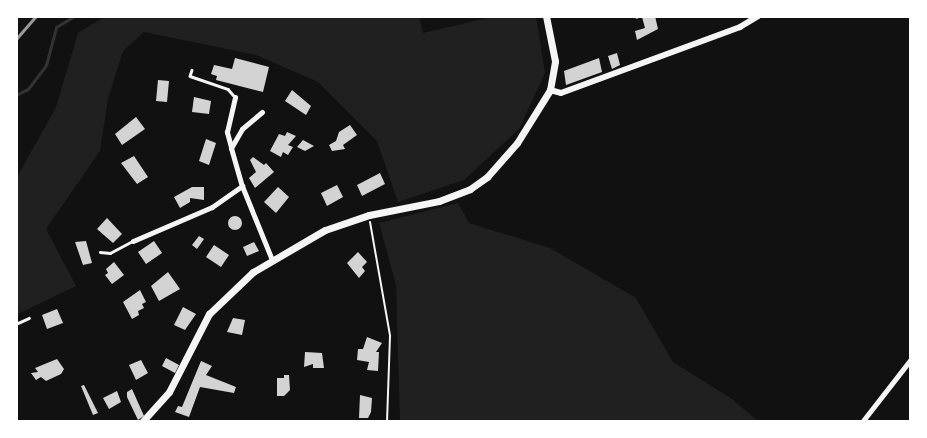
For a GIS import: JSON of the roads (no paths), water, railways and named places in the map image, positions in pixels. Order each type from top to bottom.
[{"type":"main road","points":[[142,422],[169,392],[208,314],[234,288],[272,260],[312,235],[369,215],[439,201],[470,189],[487,177],[517,143],[550,90],[555,61],[546,16]]},
{"type":"street","points":[[550,90],[561,93],[740,27],[758,16]]},
{"type":"street","points":[[235,97],[227,132],[242,186],[272,260]]},
{"type":"street","points":[[231,148],[242,129],[262,112]]},
{"type":"street","points":[[133,241],[204,211],[242,186]]},
{"type":"street","points":[[862,422],[911,359]]},
{"type":"lane","points":[[192,70],[190,76],[228,89],[235,97]]},
{"type":"lane","points":[[100,252],[110,253],[133,241]]},
{"type":"lane","points":[[16,324],[28,318]]},
{"type":"waterway","points":[[16,95],[28,89],[46,65],[56,27],[74,16]]},
{"type":"railway","points":[[16,39],[36,16]]}]
